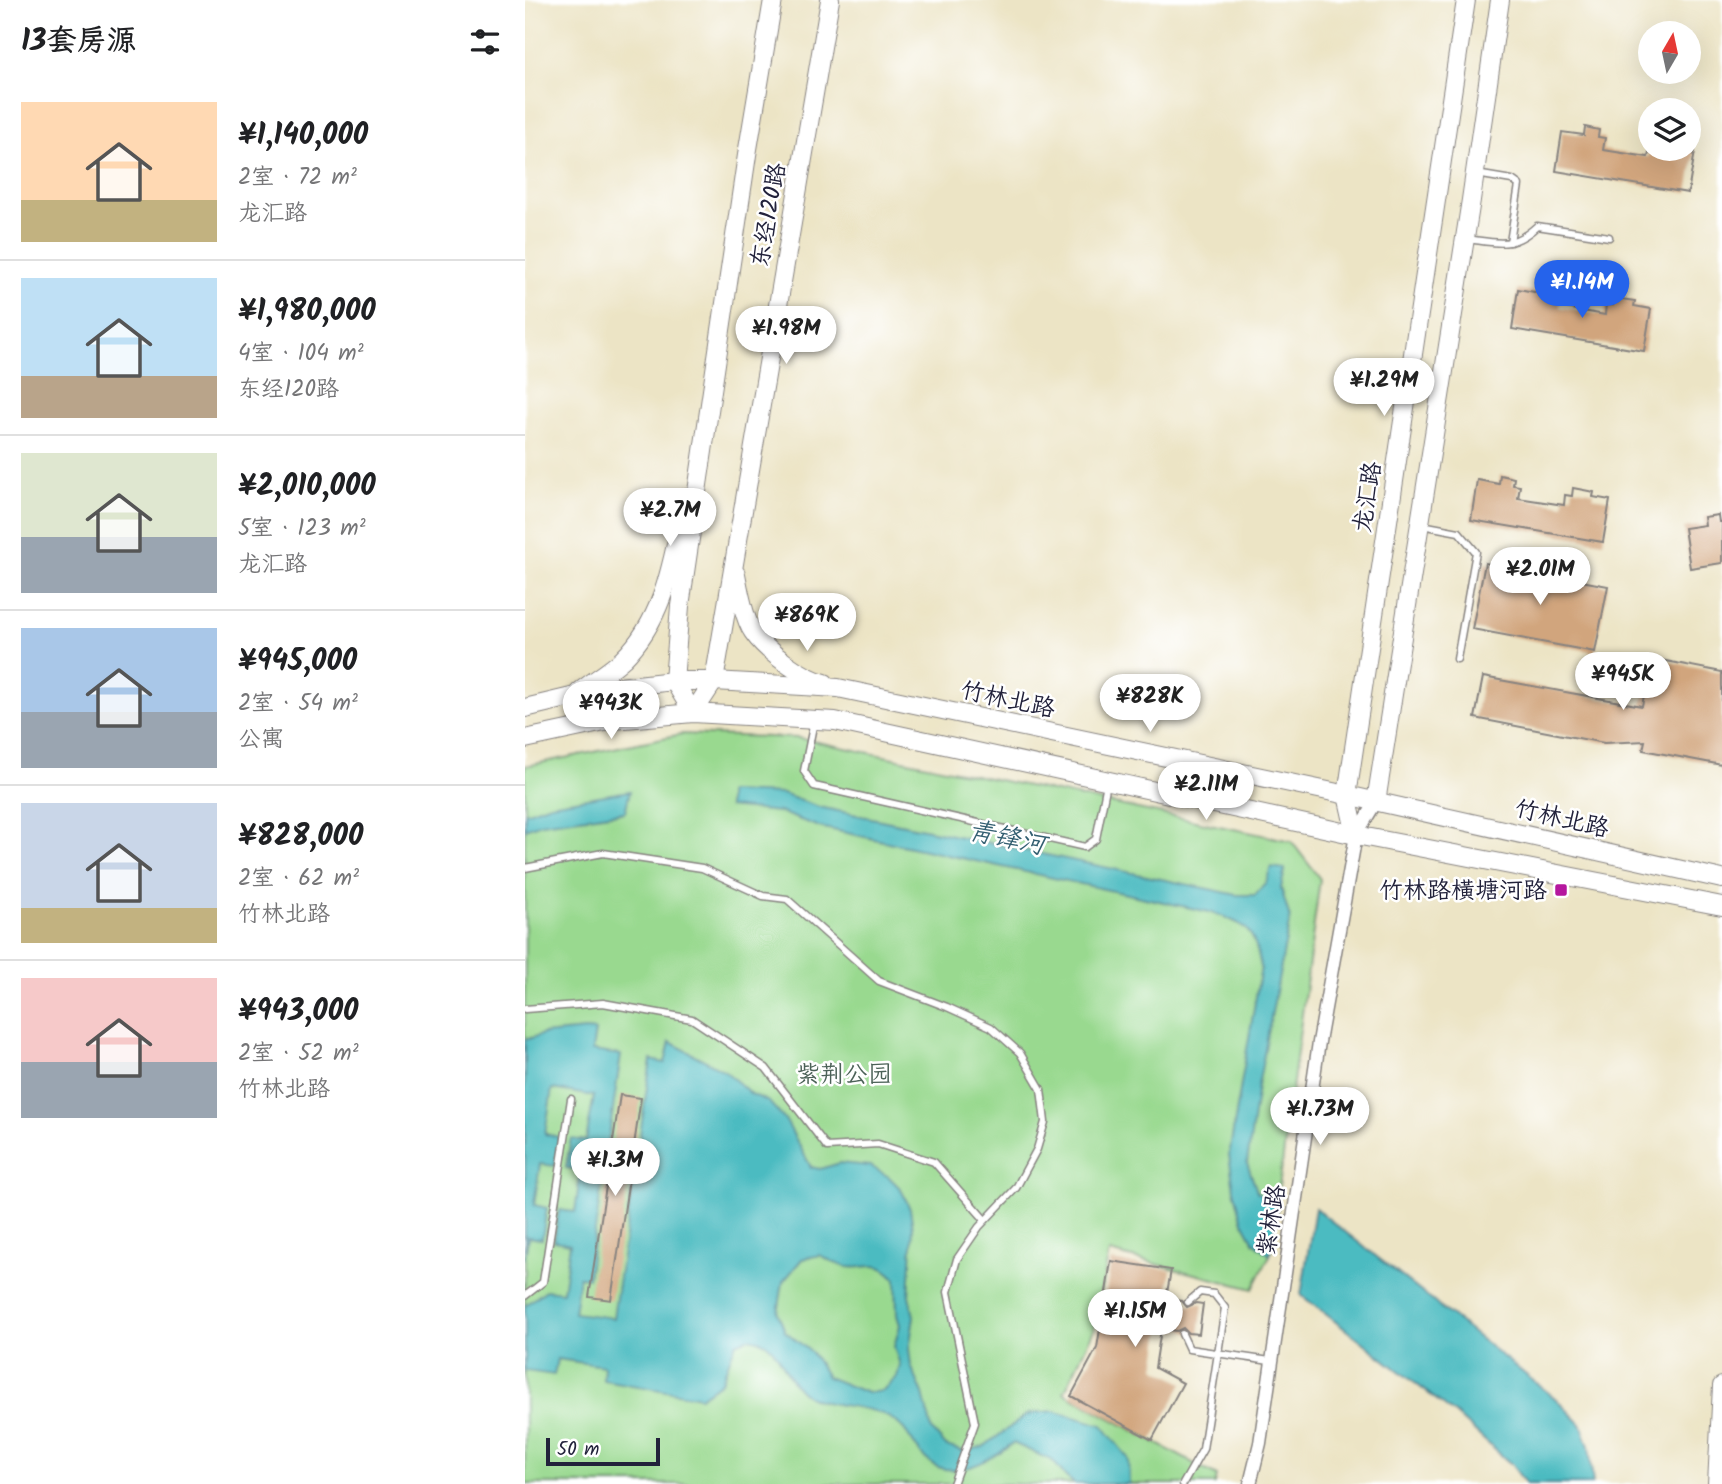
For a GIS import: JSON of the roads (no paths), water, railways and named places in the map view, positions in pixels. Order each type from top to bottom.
[{"type":"main road","name":"东经120路","points":[[674,681],[680,606],[747,155],[773,0]]},
{"type":"main road","name":"东经120路","points":[[693,713],[713,681],[830,0]]},
{"type":"main road","name":"龙汇路","points":[[1356,835],[1347,795],[1466,0]]},
{"type":"main road","points":[[1376,802],[1500,0]]},
{"type":"main road","points":[[573,697],[623,659],[651,623],[665,593],[716,372]]},
{"type":"main road","points":[[734,559],[739,594],[752,631],[782,660],[817,681],[913,704]]},
{"type":"main road","points":[[674,681],[693,713]]},
{"type":"main road","name":"竹林北路","points":[[525,708],[609,688],[674,681],[838,688],[1347,795],[1722,879]]},
{"type":"main road","points":[[525,739],[614,720],[693,713],[835,720],[1356,835],[1722,906]]},
{"type":"main road","points":[[1717,1484],[1722,1386]]},
{"type":"street","name":"紫林路","points":[[1250,1484],[1260,1443],[1319,1042],[1356,835],[1376,802]]},
{"type":"lane","points":[[1475,174],[1513,180],[1519,185],[1510,242]]},
{"type":"lane","points":[[1465,239],[1503,244],[1524,239],[1537,226],[1609,237]]},
{"type":"lane","points":[[1420,525],[1459,532],[1476,552],[1457,659]]},
{"type":"lane","points":[[814,719],[804,771],[814,786],[1085,847],[1096,839],[1108,780]]},
{"type":"lane","points":[[525,868],[603,853],[702,868],[763,896],[787,899],[879,981],[991,1027],[1020,1053],[1041,1089],[1045,1122],[1037,1149],[1016,1188],[985,1220],[957,1259],[948,1292],[975,1423],[953,1484]]},
{"type":"lane","points":[[525,1009],[603,1003],[692,1019],[766,1068],[827,1147],[878,1144],[934,1162],[985,1220]]},
{"type":"lane","points":[[525,1296],[543,1282],[571,1099]]},
{"type":"lane","points":[[1183,1484],[1203,1449],[1225,1308],[1214,1294],[1200,1292],[1188,1302]]},
{"type":"lane","points":[[1182,1334],[1189,1349],[1270,1361]]},
{"type":"water","points":[[630,791],[625,812],[541,823],[525,829],[525,813],[550,804]]},
{"type":"water","points":[[728,792],[782,794],[819,807],[1237,895],[1255,895],[1266,882],[1271,867],[1285,869],[1281,888],[1290,918],[1258,1086],[1247,1163],[1257,1191],[1278,1206],[1270,1255],[1254,1242],[1243,1222],[1234,1190],[1229,1155],[1261,967],[1252,937],[1243,926],[1214,913],[819,827],[779,812],[728,807]]},
{"type":"water","points":[[595,1031],[592,1051],[621,1055],[588,1278],[579,1277],[574,1313],[613,1318],[651,1060],[665,1063],[670,1042],[725,1071],[751,1094],[769,1102],[786,1121],[811,1167],[820,1169],[840,1163],[870,1166],[889,1177],[901,1189],[910,1209],[913,1228],[909,1296],[914,1316],[909,1349],[911,1366],[923,1394],[932,1430],[946,1446],[962,1451],[983,1447],[1028,1414],[1053,1411],[1102,1425],[1128,1458],[1129,1484],[1075,1484],[1053,1461],[1013,1443],[971,1467],[947,1469],[936,1466],[926,1459],[904,1429],[882,1414],[808,1396],[795,1384],[771,1347],[762,1341],[748,1338],[736,1343],[721,1382],[700,1397],[603,1380],[604,1366],[557,1359],[554,1375],[525,1371],[525,1306],[546,1290],[563,1292],[570,1244],[554,1241],[559,1210],[575,1212],[581,1170],[566,1168],[571,1139],[586,1141],[594,1096],[552,1089],[545,1134],[559,1137],[555,1166],[540,1164],[534,1205],[547,1208],[542,1239],[528,1237],[525,1258],[525,1040],[543,1034]],"holes":[[[820,1255],[847,1267],[877,1266],[896,1279],[897,1315],[900,1325],[894,1347],[900,1365],[897,1377],[883,1391],[867,1393],[827,1377],[812,1353],[785,1331],[778,1313],[783,1282],[802,1259]]]},
{"type":"water","points":[[1315,1208],[1555,1398],[1581,1424],[1589,1446],[1593,1484],[1526,1484],[1511,1464],[1455,1414],[1301,1295]]},
{"type":"place","name":"竹林路横塘河路","points":[[1561,890]]},
{"type":"water label","name":"青锋河","points":[[1007,837]]},
{"type":"park label","name":"紫荆公园","points":[[844,1074]]}]
